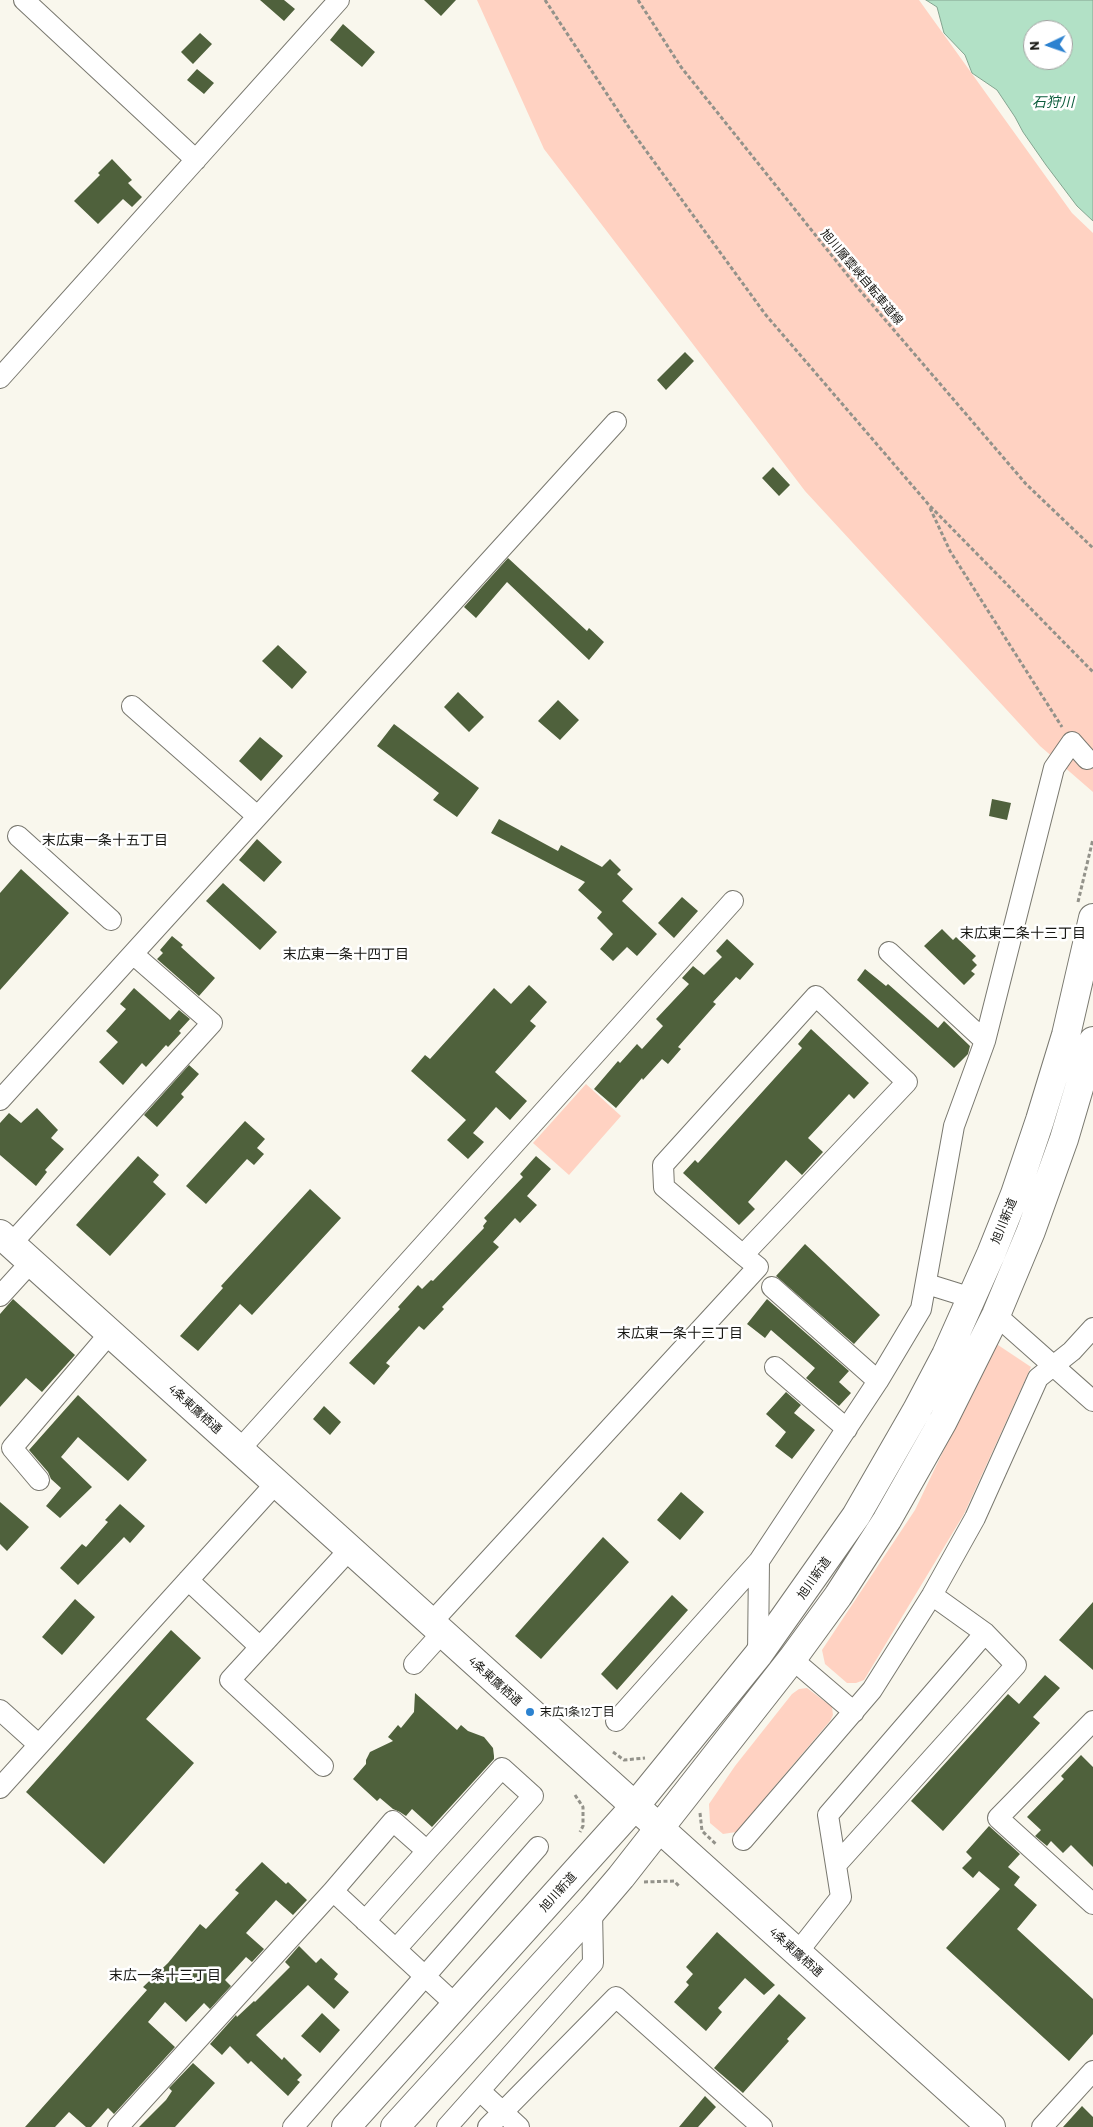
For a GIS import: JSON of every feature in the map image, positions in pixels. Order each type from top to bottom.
[{"type":"highway","name":"旭川新道","points":[[346,2127],[635,1806],[758,1655],[856,1516],[917,1410],[946,1355],[1015,1194],[1066,1035],[1093,918]]},
{"type":"highway","points":[[394,2127],[592,1911],[660,1828],[792,1659],[838,1596],[887,1520],[944,1421],[996,1315],[1031,1231],[1061,1148],[1093,1040]]},
{"type":"highway","name":"4条東鷹栖通","points":[[6,1239],[991,2127]]},
{"type":"street","points":[[24,0],[196,160]]},
{"type":"street","points":[[0,378],[196,160],[334,2]]},
{"type":"street","points":[[0,1100],[616,422]]},
{"type":"street","points":[[132,706],[258,816]]},
{"type":"street","points":[[616,1721],[759,1561],[878,1381],[921,1309],[954,1126],[985,1041],[1054,768],[1072,742],[1087,759]]},
{"type":"street","points":[[18,836],[111,920]]},
{"type":"street","points":[[240,1449],[733,901]]},
{"type":"street","points":[[889,952],[985,1041]]},
{"type":"street","points":[[6,1239],[212,1023],[133,954]]},
{"type":"street","points":[[414,1664],[437,1628],[758,1268],[664,1187],[663,1165],[816,996],[907,1082],[743,1255]]},
{"type":"street","points":[[0,1296],[31,1262]]},
{"type":"street","points":[[926,1284],[972,1298]]},
{"type":"street","points":[[772,1287],[878,1381]]},
{"type":"street","points":[[996,1315],[1093,1401]]},
{"type":"street","points":[[743,1840],[872,1690],[932,1595],[975,1518],[1038,1378],[1072,1351],[1093,1328]]},
{"type":"street","points":[[39,1480],[12,1448],[110,1333]]},
{"type":"street","points":[[775,1367],[847,1429]]},
{"type":"street","points":[[0,1788],[277,1482]]},
{"type":"street","points":[[323,1766],[230,1680],[350,1549]]},
{"type":"street","points":[[758,1655],[759,1561]]},
{"type":"street","points":[[188,1580],[260,1647]]},
{"type":"street","points":[[836,1865],[1016,1665],[984,1633],[932,1595]]},
{"type":"street","points":[[797,1952],[841,1897],[828,1815],[984,1633]]},
{"type":"street","points":[[792,1659],[854,1712]]},
{"type":"street","points":[[0,1710],[39,1745]]},
{"type":"street","points":[[1091,1728],[998,1818],[1093,1904]]},
{"type":"street","points":[[366,1921],[502,1768],[533,1796],[396,1949]]},
{"type":"street","points":[[118,2127],[333,1891],[393,1821],[428,1851]]},
{"type":"street","points":[[293,2127],[538,1847]]},
{"type":"street","points":[[333,1891],[456,2005]]},
{"type":"street","points":[[447,2127],[593,1963],[592,1911]]},
{"type":"street","points":[[488,2127],[616,1997],[762,2127]]},
{"type":"street","points":[[1042,2127],[1093,2072]]},
{"type":"street","points":[[480,2091],[519,2127]]},
{"type":"path","points":[[545,0],[628,126],[765,314],[929,506],[1093,672]]},
{"type":"path","name":"旭川層雲峡自転車道線","points":[[638,0],[681,67],[857,286],[1026,484],[1093,548]]},
{"type":"path","points":[[929,506],[950,551],[1072,742]]},
{"type":"path","points":[[614,1752],[624,1760],[645,1758],[652,1753]]},
{"type":"path","points":[[575,1795],[583,1807],[583,1826],[577,1837]]},
{"type":"path","points":[[700,1812],[702,1831],[718,1845]]},
{"type":"path","points":[[636,1883],[674,1881],[680,1887]]},
{"type":"shaded area","points":[[477,0],[919,0],[1072,213],[1093,233],[1093,792],[1040,746],[805,491],[544,149]]},
{"type":"shaded area","points":[[586,1084],[621,1116],[569,1175],[533,1143]]},
{"type":"shaded area","points":[[995,1343],[1031,1367],[964,1514],[864,1680],[856,1683],[847,1683],[825,1664],[822,1650],[915,1510]]},
{"type":"shaded area","points":[[807,1688],[832,1707],[833,1715],[830,1721],[736,1832],[723,1834],[710,1823],[709,1804],[735,1766],[792,1694],[799,1689]]},
{"type":"water","name":"石狩川","points":[[926,0],[1093,0],[1093,221],[1077,206],[1046,165],[997,90],[972,73],[965,55],[944,33],[937,7]]},
{"type":"building","points":[[260,0],[284,0],[295,9],[284,21]]},
{"type":"building","points":[[424,0],[456,0],[441,16]]},
{"type":"building","points":[[343,24],[375,52],[362,67],[330,40]]},
{"type":"building","points":[[200,33],[212,44],[193,64],[181,52]]},
{"type":"building","points":[[197,69],[214,83],[204,94],[187,80]]},
{"type":"building","points":[[112,159],[132,180],[128,183],[142,197],[132,207],[123,199],[98,224],[74,201],[100,175],[98,173]]},
{"type":"building","points":[[685,352],[694,361],[666,390],[657,380]]},
{"type":"building","points":[[773,467],[790,485],[779,496],[762,478]]},
{"type":"building","points":[[508,558],[587,631],[589,628],[604,642],[589,660],[507,582],[476,618],[464,607]]},
{"type":"building","points":[[278,645],[307,672],[292,689],[262,661]]},
{"type":"building","points":[[458,692],[484,717],[469,732],[444,707]]},
{"type":"building","points":[[558,700],[579,720],[560,740],[538,721]]},
{"type":"building","points":[[394,724],[479,788],[457,817],[433,800],[439,793],[377,746]]},
{"type":"building","points":[[260,737],[283,756],[261,781],[239,761]]},
{"type":"building","points":[[992,799],[1011,803],[1007,820],[989,816]]},
{"type":"building","points":[[499,819],[558,851],[561,845],[602,867],[610,859],[621,870],[617,874],[633,889],[622,901],[657,934],[637,956],[627,947],[613,961],[600,949],[613,934],[597,918],[602,912],[578,890],[585,882],[491,833]]},
{"type":"building","points":[[257,839],[282,862],[264,882],[239,860]]},
{"type":"building","points":[[21,869],[69,913],[0,990],[0,893]]},
{"type":"building","points":[[223,883],[277,932],[260,950],[206,901]]},
{"type":"building","points":[[682,897],[698,911],[674,938],[658,923]]},
{"type":"building","points":[[942,929],[953,940],[956,937],[976,956],[972,960],[977,965],[971,971],[975,974],[964,985],[924,946]]},
{"type":"building","points":[[172,936],[183,945],[181,947],[215,978],[199,996],[157,959],[163,953],[160,950]]},
{"type":"building","points":[[727,939],[754,964],[740,980],[736,977],[713,1002],[716,1004],[678,1047],[681,1049],[668,1064],[662,1059],[643,1080],[642,1078],[616,1108],[594,1089],[618,1061],[620,1063],[637,1044],[642,1049],[663,1026],[656,1019],[689,984],[682,978],[693,966],[704,975],[722,957],[716,951]]},
{"type":"building","points":[[865,969],[886,986],[888,984],[938,1028],[944,1021],[970,1046],[968,1054],[954,1068],[857,980]]},
{"type":"building","points":[[529,985],[547,1002],[530,1021],[536,1026],[495,1072],[527,1101],[510,1120],[496,1107],[473,1133],[484,1142],[468,1159],[447,1140],[466,1120],[411,1071],[425,1055],[430,1059],[494,988],[511,1004]]},
{"type":"building","points":[[134,988],[170,1020],[179,1010],[190,1019],[179,1031],[181,1033],[168,1047],[166,1045],[146,1067],[142,1063],[123,1085],[99,1062],[118,1042],[106,1031],[126,1009],[120,1004]]},
{"type":"building","points":[[811,1029],[869,1083],[854,1099],[849,1094],[808,1138],[823,1152],[802,1175],[786,1160],[748,1202],[755,1209],[739,1225],[683,1173],[695,1160],[698,1163],[802,1048],[798,1044]]},
{"type":"building","points":[[189,1065],[199,1074],[181,1094],[184,1097],[157,1127],[144,1115]]},
{"type":"building","points":[[37,1108],[58,1130],[51,1138],[64,1149],[45,1170],[47,1172],[36,1186],[0,1155],[0,1123],[9,1113],[21,1123]]},
{"type":"building","points":[[245,1121],[265,1139],[257,1148],[264,1154],[254,1165],[247,1159],[206,1204],[186,1186]]},
{"type":"building","points":[[138,1156],[159,1175],[153,1182],[166,1194],[110,1256],[76,1225]]},
{"type":"building","points":[[536,1156],[551,1169],[527,1196],[537,1205],[520,1223],[515,1218],[493,1242],[499,1247],[442,1307],[444,1309],[424,1330],[419,1326],[386,1363],[390,1366],[374,1385],[349,1363],[400,1309],[398,1307],[418,1285],[422,1289],[431,1280],[433,1281],[484,1228],[483,1226],[487,1221],[484,1218],[523,1177],[520,1174]]},
{"type":"building","points":[[310,1189],[341,1218],[252,1315],[240,1304],[198,1351],[180,1336],[223,1288],[221,1286]]},
{"type":"building","points":[[805,1244],[880,1315],[854,1344],[776,1276]]},
{"type":"building","points":[[13,1299],[75,1355],[42,1392],[26,1378],[0,1407],[0,1314]]},
{"type":"building","points":[[767,1299],[849,1371],[839,1382],[851,1393],[839,1406],[806,1378],[815,1368],[771,1330],[765,1338],[747,1324]]},
{"type":"building","points":[[786,1392],[801,1405],[794,1413],[815,1430],[792,1459],[775,1446],[786,1432],[766,1414]]},
{"type":"building","points":[[78,1395],[147,1460],[128,1481],[78,1437],[61,1457],[92,1487],[60,1518],[46,1506],[61,1488],[51,1479],[48,1472],[29,1450]]},
{"type":"building","points":[[324,1406],[341,1422],[330,1435],[313,1419]]},
{"type":"building","points":[[681,1492],[704,1512],[680,1540],[657,1520]]},
{"type":"building","points":[[0,1502],[29,1527],[7,1551],[0,1544]]},
{"type":"building","points":[[120,1504],[145,1526],[130,1543],[124,1537],[78,1585],[60,1568],[82,1544],[86,1547],[108,1522],[105,1520]]},
{"type":"building","points":[[603,1537],[629,1562],[541,1659],[515,1636]]},
{"type":"building","points":[[672,1595],[688,1610],[617,1690],[601,1674]]},
{"type":"building","points":[[75,1599],[95,1617],[62,1655],[42,1637]]},
{"type":"building","points":[[1093,1602],[1093,1670],[1059,1640]]},
{"type":"building","points":[[171,1630],[201,1658],[146,1719],[194,1763],[104,1864],[26,1792]]},
{"type":"building","points":[[1045,1675],[1060,1688],[1033,1717],[1040,1723],[943,1831],[911,1801],[1008,1694],[1019,1704]]},
{"type":"building","points":[[415,1693],[457,1730],[461,1725],[468,1731],[484,1737],[493,1748],[494,1759],[432,1827],[412,1809],[406,1816],[393,1809],[380,1798],[377,1801],[353,1779],[366,1764],[370,1752],[393,1741],[388,1737],[398,1725],[401,1728],[414,1712]]},
{"type":"building","points":[[1081,1755],[1093,1767],[1093,1867],[1071,1845],[1063,1853],[1051,1841],[1047,1846],[1035,1836],[1041,1830],[1027,1817],[1064,1779],[1061,1776]]},
{"type":"building","points":[[989,1826],[1020,1854],[1008,1867],[1020,1877],[1014,1885],[1037,1905],[1017,1929],[1093,1999],[1093,2034],[1069,2061],[946,1948],[1000,1889],[979,1871],[973,1878],[962,1868],[972,1858],[966,1852]]},
{"type":"building","points":[[262,1862],[307,1900],[293,1915],[276,1900],[246,1933],[264,1949],[252,1962],[246,1957],[225,1980],[231,1986],[210,2009],[204,2003],[186,2022],[165,2002],[148,2022],[175,2047],[114,2114],[108,2108],[91,2127],[86,2127],[69,2112],[55,2127],[25,2127],[147,1990],[143,1987],[168,1963],[200,1924],[206,1929],[239,1893],[235,1890]]},
{"type":"building","points":[[717,1932],[775,1985],[764,1995],[745,1978],[718,2008],[722,2012],[706,2031],[674,2002],[689,1985],[686,1982],[693,1974],[686,1967]]},
{"type":"building","points":[[299,1946],[316,1963],[321,1958],[338,1974],[334,1979],[349,1992],[334,2009],[308,1985],[256,2035],[282,2060],[284,2057],[302,2075],[297,2080],[300,2082],[288,2096],[251,2061],[248,2064],[230,2046],[222,2055],[210,2044],[236,2015],[237,2017],[255,2002],[290,1967],[285,1962]]},
{"type":"building","points":[[779,1994],[806,2018],[787,2039],[789,2041],[743,2093],[714,2068]]},
{"type":"building","points":[[322,2013],[340,2030],[320,2053],[301,2036]]},
{"type":"building","points":[[193,2063],[215,2083],[175,2127],[139,2127],[166,2100],[172,2091],[169,2088]]},
{"type":"building","points":[[705,2096],[716,2107],[698,2127],[679,2127]]},
{"type":"building","points":[[1082,2106],[1093,2117],[1093,2127],[1063,2127]]},
{"type":"place","name":"末広1条12丁目","points":[[530,1712]]},
{"type":"district","name":"末広東一条十五丁目","points":[[105,840]]},
{"type":"district","name":"末広東二条十三丁目","points":[[1023,933]]},
{"type":"district","name":"末広東一条十四丁目","points":[[346,954]]},
{"type":"district","name":"末広東一条十三丁目","points":[[680,1333]]},
{"type":"district","name":"末広一条十三丁目","points":[[165,1975]]}]
